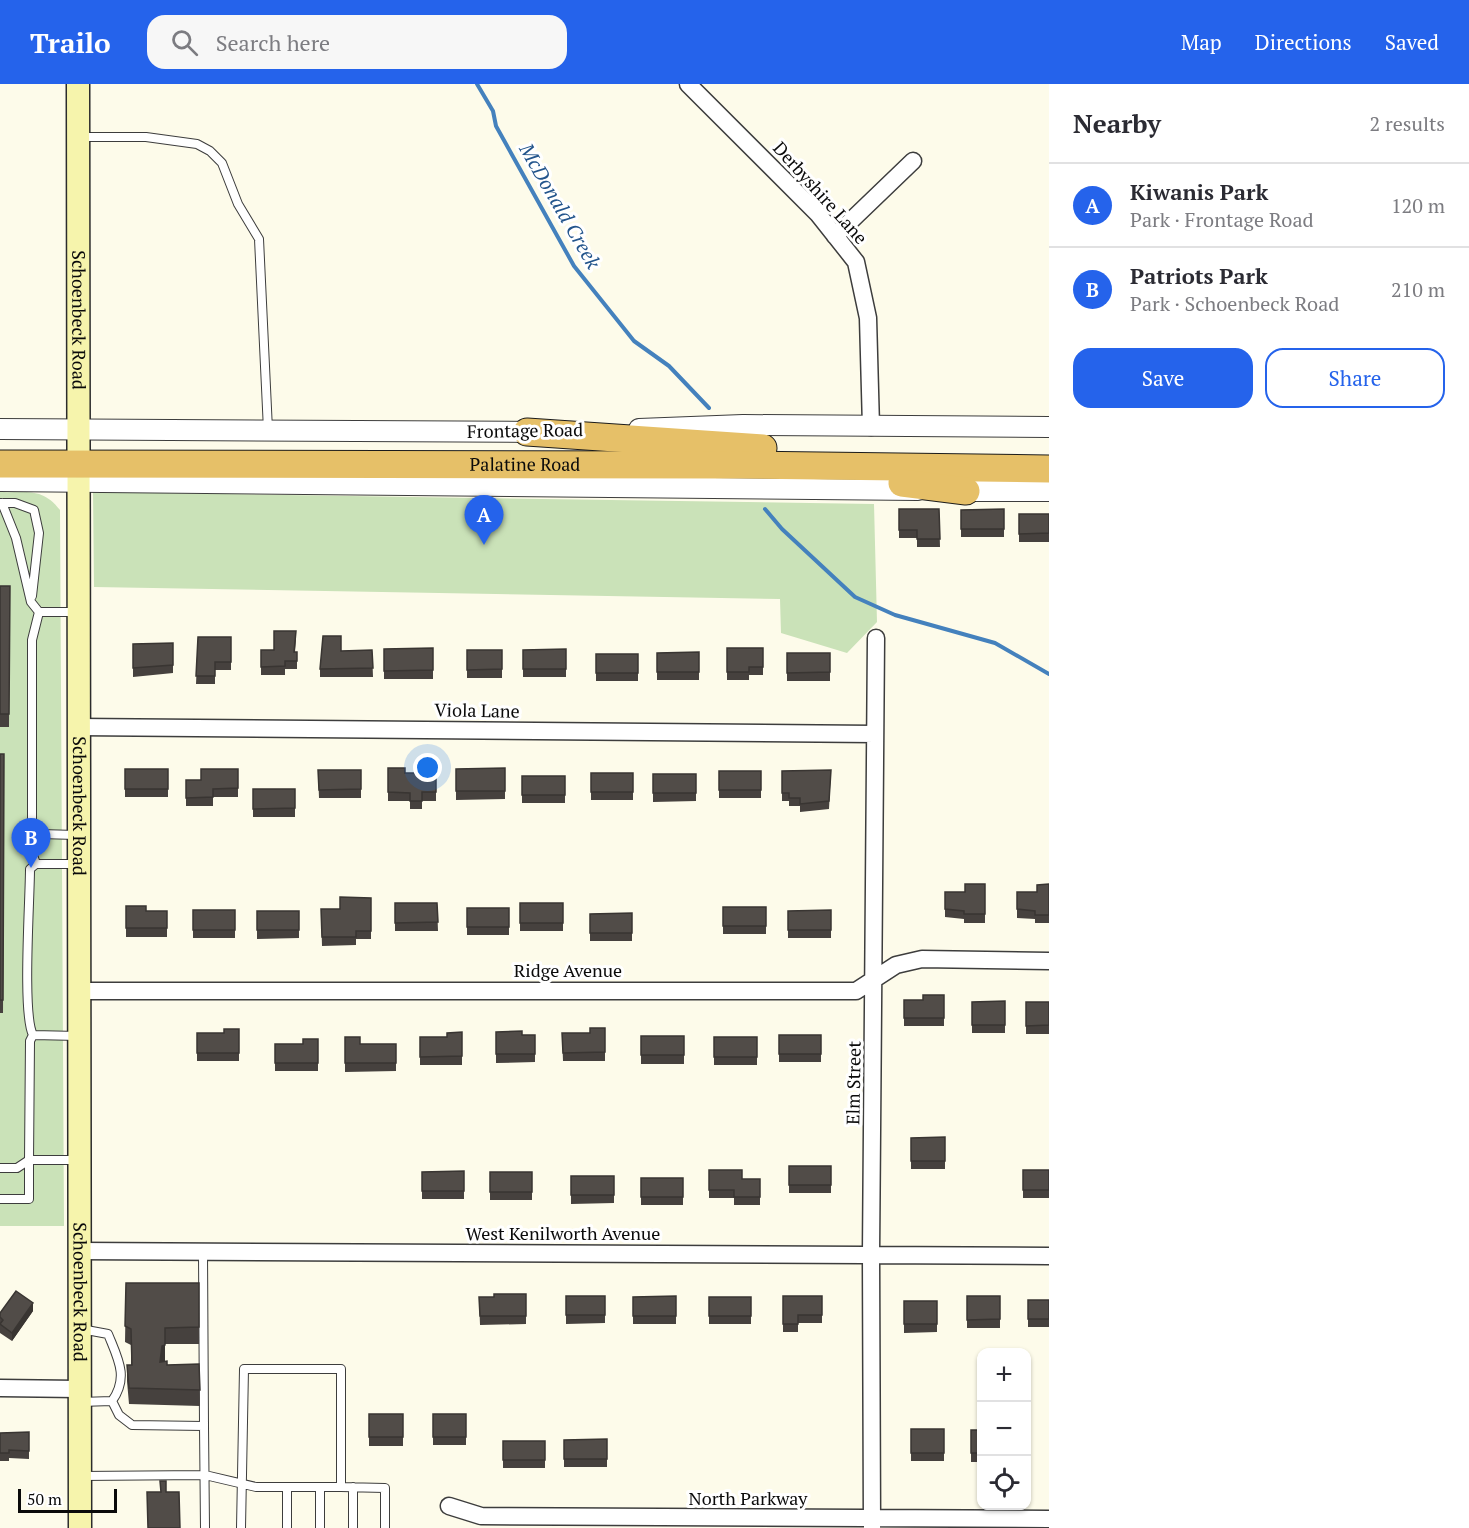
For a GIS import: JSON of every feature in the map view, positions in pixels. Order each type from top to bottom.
[{"type":"highway","points":[[527,432],[800,451]]},
{"type":"highway","name":"Palatine Road","points":[[0,447],[77,457],[1049,469]]},
{"type":"highway","name":"Palatine Road","points":[[0,464],[77,457],[309,452],[1049,451]]},
{"type":"highway","points":[[740,465],[966,491]]},
{"type":"main road","name":"Schoenbeck Road","points":[[78,84],[77,727],[80,1528]]},
{"type":"street","name":"Derbyshire Lane","points":[[688,84],[818,214],[856,262],[868,318],[871,427]]},
{"type":"street","points":[[835,236],[913,161]]},
{"type":"street","name":"Frontage Road","points":[[0,481],[77,457],[268,432],[527,432],[743,425],[1049,427]]},
{"type":"street","name":"Frontage Road","points":[[0,429],[77,457],[966,491],[1049,491]]},
{"type":"street","name":"Elm Street","points":[[872,1524],[871,1254],[876,638]]},
{"type":"street","name":"Viola Lane","points":[[77,727],[875,734]]},
{"type":"street","name":"Ridge Avenue","points":[[78,991],[856,991],[896,965],[922,959],[1049,961]]},
{"type":"street","name":"West Kenilworth Avenue","points":[[78,1251],[1049,1256]]},
{"type":"street","points":[[0,1389],[78,1395]]},
{"type":"street","name":"North Parkway","points":[[449,1506],[481,1516],[872,1524],[1049,1519]]},
{"type":"lane","points":[[79,137],[146,137],[197,144],[210,151],[222,164],[238,204],[259,239],[268,432]]},
{"type":"lane","points":[[32,602],[39,533],[34,510],[15,503],[1,503],[16,538],[32,602],[39,612],[32,640],[32,828],[33,855],[36,864]]},
{"type":"lane","points":[[39,612],[78,612]]},
{"type":"lane","points":[[32,828],[40,834],[78,835]]},
{"type":"lane","points":[[33,1035],[29,1028],[28,997],[30,869],[36,864],[78,864]]},
{"type":"lane","points":[[33,1035],[78,1036]]},
{"type":"lane","points":[[0,1199],[29,1199],[30,1041],[33,1035]]},
{"type":"lane","points":[[0,1168],[17,1168],[30,1160],[78,1160]]},
{"type":"lane","points":[[203,1252],[205,1528]]},
{"type":"lane","points":[[78,1329],[108,1334],[123,1371],[120,1390],[112,1401]]},
{"type":"lane","points":[[241,1528],[244,1369],[341,1369],[341,1487]]},
{"type":"lane","points":[[78,1395],[112,1401]]},
{"type":"lane","points":[[112,1401],[119,1415],[132,1425],[204,1426]]},
{"type":"lane","points":[[79,1476],[205,1475],[256,1487],[385,1488],[385,1528]]},
{"type":"lane","points":[[287,1487],[287,1528]]},
{"type":"lane","points":[[320,1487],[320,1528]]},
{"type":"lane","points":[[353,1487],[353,1528]]},
{"type":"green space","points":[[0,492],[40,494],[60,510],[64,1226],[0,1226]]},
{"type":"green space","points":[[93,492],[874,504],[877,622],[847,653],[781,633],[780,599],[94,587]]},
{"type":"building","points":[[899,509],[939,509],[940,539],[917,539],[917,530],[899,530]]},
{"type":"building","points":[[1004,509],[1004,529],[961,529],[961,510]]},
{"type":"building","points":[[1019,514],[1049,514],[1049,533],[1019,534]]},
{"type":"building","points":[[0,586],[10,586],[9,714],[0,714]]},
{"type":"building","points":[[274,631],[296,631],[294,652],[297,652],[297,661],[285,661],[285,666],[261,667],[261,650],[274,650]]},
{"type":"building","points":[[323,636],[341,636],[341,651],[372,650],[373,668],[320,669]]},
{"type":"building","points":[[198,637],[231,637],[231,662],[215,662],[215,676],[196,676]]},
{"type":"building","points":[[173,643],[173,665],[133,668],[133,644]]},
{"type":"building","points":[[433,648],[433,670],[384,671],[384,649]]},
{"type":"building","points":[[727,648],[763,648],[763,667],[749,667],[749,672],[727,672]]},
{"type":"building","points":[[566,649],[566,669],[523,669],[523,650]]},
{"type":"building","points":[[467,650],[502,650],[502,669],[467,670]]},
{"type":"building","points":[[699,652],[699,672],[657,672],[657,653]]},
{"type":"building","points":[[787,653],[830,653],[830,672],[787,673]]},
{"type":"building","points":[[596,654],[638,654],[638,673],[596,673]]},
{"type":"building","points":[[0,754],[4,754],[3,1000],[0,1000]]},
{"type":"building","points":[[388,768],[405,768],[405,773],[436,773],[436,792],[422,792],[422,801],[410,801],[410,793],[388,792]]},
{"type":"building","points":[[505,768],[505,791],[456,791],[456,769]]},
{"type":"building","points":[[125,769],[168,769],[168,789],[125,789]]},
{"type":"building","points":[[201,769],[238,769],[238,788],[213,789],[213,797],[186,798],[186,780],[201,780]]},
{"type":"building","points":[[318,770],[361,770],[361,789],[319,790]]},
{"type":"building","points":[[831,770],[829,801],[800,804],[800,798],[789,798],[789,793],[782,793],[782,771]]},
{"type":"building","points":[[719,771],[761,771],[761,790],[719,790]]},
{"type":"building","points":[[591,773],[633,773],[633,792],[591,792]]},
{"type":"building","points":[[653,774],[696,774],[696,793],[653,793]]},
{"type":"building","points":[[522,776],[565,776],[565,795],[522,795]]},
{"type":"building","points":[[253,789],[295,789],[295,808],[253,809]]},
{"type":"building","points":[[965,884],[985,884],[985,914],[964,914],[964,911],[945,909],[945,892],[965,892]]},
{"type":"building","points":[[1049,884],[1049,915],[1035,915],[1035,911],[1017,909],[1017,892],[1037,892],[1037,885]]},
{"type":"building","points":[[340,897],[371,898],[371,931],[356,931],[356,937],[322,937],[321,909],[340,909]]},
{"type":"building","points":[[395,903],[437,903],[438,922],[395,923]]},
{"type":"building","points":[[520,903],[563,903],[563,923],[520,923]]},
{"type":"building","points":[[126,906],[146,906],[146,911],[167,911],[167,928],[126,928]]},
{"type":"building","points":[[723,907],[766,907],[766,926],[723,926]]},
{"type":"building","points":[[467,908],[509,908],[509,927],[467,927]]},
{"type":"building","points":[[193,910],[235,910],[235,930],[193,930]]},
{"type":"building","points":[[831,910],[831,930],[788,930],[788,911]]},
{"type":"building","points":[[257,911],[299,911],[299,930],[257,930]]},
{"type":"building","points":[[632,913],[632,933],[590,933],[590,914]]},
{"type":"building","points":[[923,995],[944,995],[944,1018],[904,1018],[904,1000],[923,1000]]},
{"type":"building","points":[[1005,1001],[1005,1025],[972,1025],[972,1002]]},
{"type":"building","points":[[1026,1002],[1049,1002],[1049,1025],[1026,1026]]},
{"type":"building","points":[[590,1028],[605,1028],[605,1052],[563,1053],[562,1033],[590,1033]]},
{"type":"building","points":[[224,1029],[239,1029],[239,1053],[197,1053],[197,1033],[224,1033]]},
{"type":"building","points":[[522,1031],[522,1035],[535,1035],[535,1054],[496,1054],[496,1032]]},
{"type":"building","points":[[462,1032],[462,1056],[420,1057],[420,1037],[447,1037],[447,1033]]},
{"type":"building","points":[[779,1035],[821,1035],[821,1054],[779,1054]]},
{"type":"building","points":[[641,1036],[684,1036],[684,1055],[641,1055]]},
{"type":"building","points":[[345,1037],[360,1037],[360,1044],[396,1044],[396,1063],[345,1063]]},
{"type":"building","points":[[714,1037],[757,1037],[757,1057],[714,1057]]},
{"type":"building","points":[[303,1039],[318,1039],[318,1063],[275,1063],[275,1044],[303,1044]]},
{"type":"building","points":[[945,1137],[945,1161],[911,1161],[911,1138]]},
{"type":"building","points":[[789,1166],[831,1166],[831,1185],[789,1185]]},
{"type":"building","points":[[709,1170],[742,1170],[742,1179],[760,1179],[760,1197],[734,1197],[734,1190],[709,1190]]},
{"type":"building","points":[[1023,1170],[1049,1170],[1049,1190],[1023,1190]]},
{"type":"building","points":[[464,1171],[464,1191],[422,1191],[422,1172]]},
{"type":"building","points":[[490,1172],[532,1172],[532,1192],[490,1192]]},
{"type":"building","points":[[571,1176],[614,1176],[614,1195],[571,1195]]},
{"type":"building","points":[[641,1178],[683,1178],[683,1197],[641,1197]]},
{"type":"building","points":[[126,1283],[199,1283],[199,1327],[165,1328],[165,1345],[162,1346],[160,1362],[167,1361],[167,1365],[199,1364],[200,1390],[129,1388],[127,1365],[132,1365],[131,1329],[125,1326]]},
{"type":"building","points":[[16,1291],[33,1303],[12,1333],[0,1324],[3,1320],[0,1313]]},
{"type":"building","points":[[494,1294],[526,1294],[526,1316],[480,1316],[479,1297],[494,1297]]},
{"type":"building","points":[[566,1296],[605,1296],[605,1315],[566,1315]]},
{"type":"building","points":[[676,1296],[676,1316],[633,1316],[633,1297]]},
{"type":"building","points":[[783,1296],[822,1296],[822,1315],[798,1315],[798,1324],[783,1324]]},
{"type":"building","points":[[967,1296],[1000,1296],[1000,1319],[967,1320]]},
{"type":"building","points":[[709,1297],[751,1297],[751,1316],[709,1316]]},
{"type":"building","points":[[1028,1300],[1049,1300],[1049,1319],[1028,1319]]},
{"type":"building","points":[[904,1301],[937,1301],[937,1324],[904,1324]]},
{"type":"building","points":[[369,1414],[403,1414],[403,1437],[369,1437]]},
{"type":"building","points":[[433,1414],[466,1414],[466,1437],[433,1437]]},
{"type":"building","points":[[911,1429],[944,1429],[944,1453],[911,1453]]},
{"type":"building","points":[[971,1430],[977,1430],[977,1453],[971,1453]]},
{"type":"building","points":[[29,1432],[29,1451],[9,1450],[9,1453],[0,1453],[0,1433]]},
{"type":"building","points":[[607,1439],[607,1459],[564,1459],[564,1440]]},
{"type":"building","points":[[503,1441],[545,1441],[545,1460],[503,1460]]},
{"type":"building","points":[[160,1481],[166,1481],[166,1492],[179,1492],[180,1528],[148,1528],[147,1492],[161,1492]]},
{"type":"waterway","name":"McDonald Creek","points":[[477,84],[493,111],[496,126],[574,266],[634,341],[669,366],[709,408]]},
{"type":"waterway","name":"McDonald Creek","points":[[765,509],[782,529],[855,597],[895,615],[995,643],[1049,674]]},
{"type":"place","name":"Kiwanis Park","points":[[484,545]]},
{"type":"place","name":"Patriots Park","points":[[31,868]]}]
